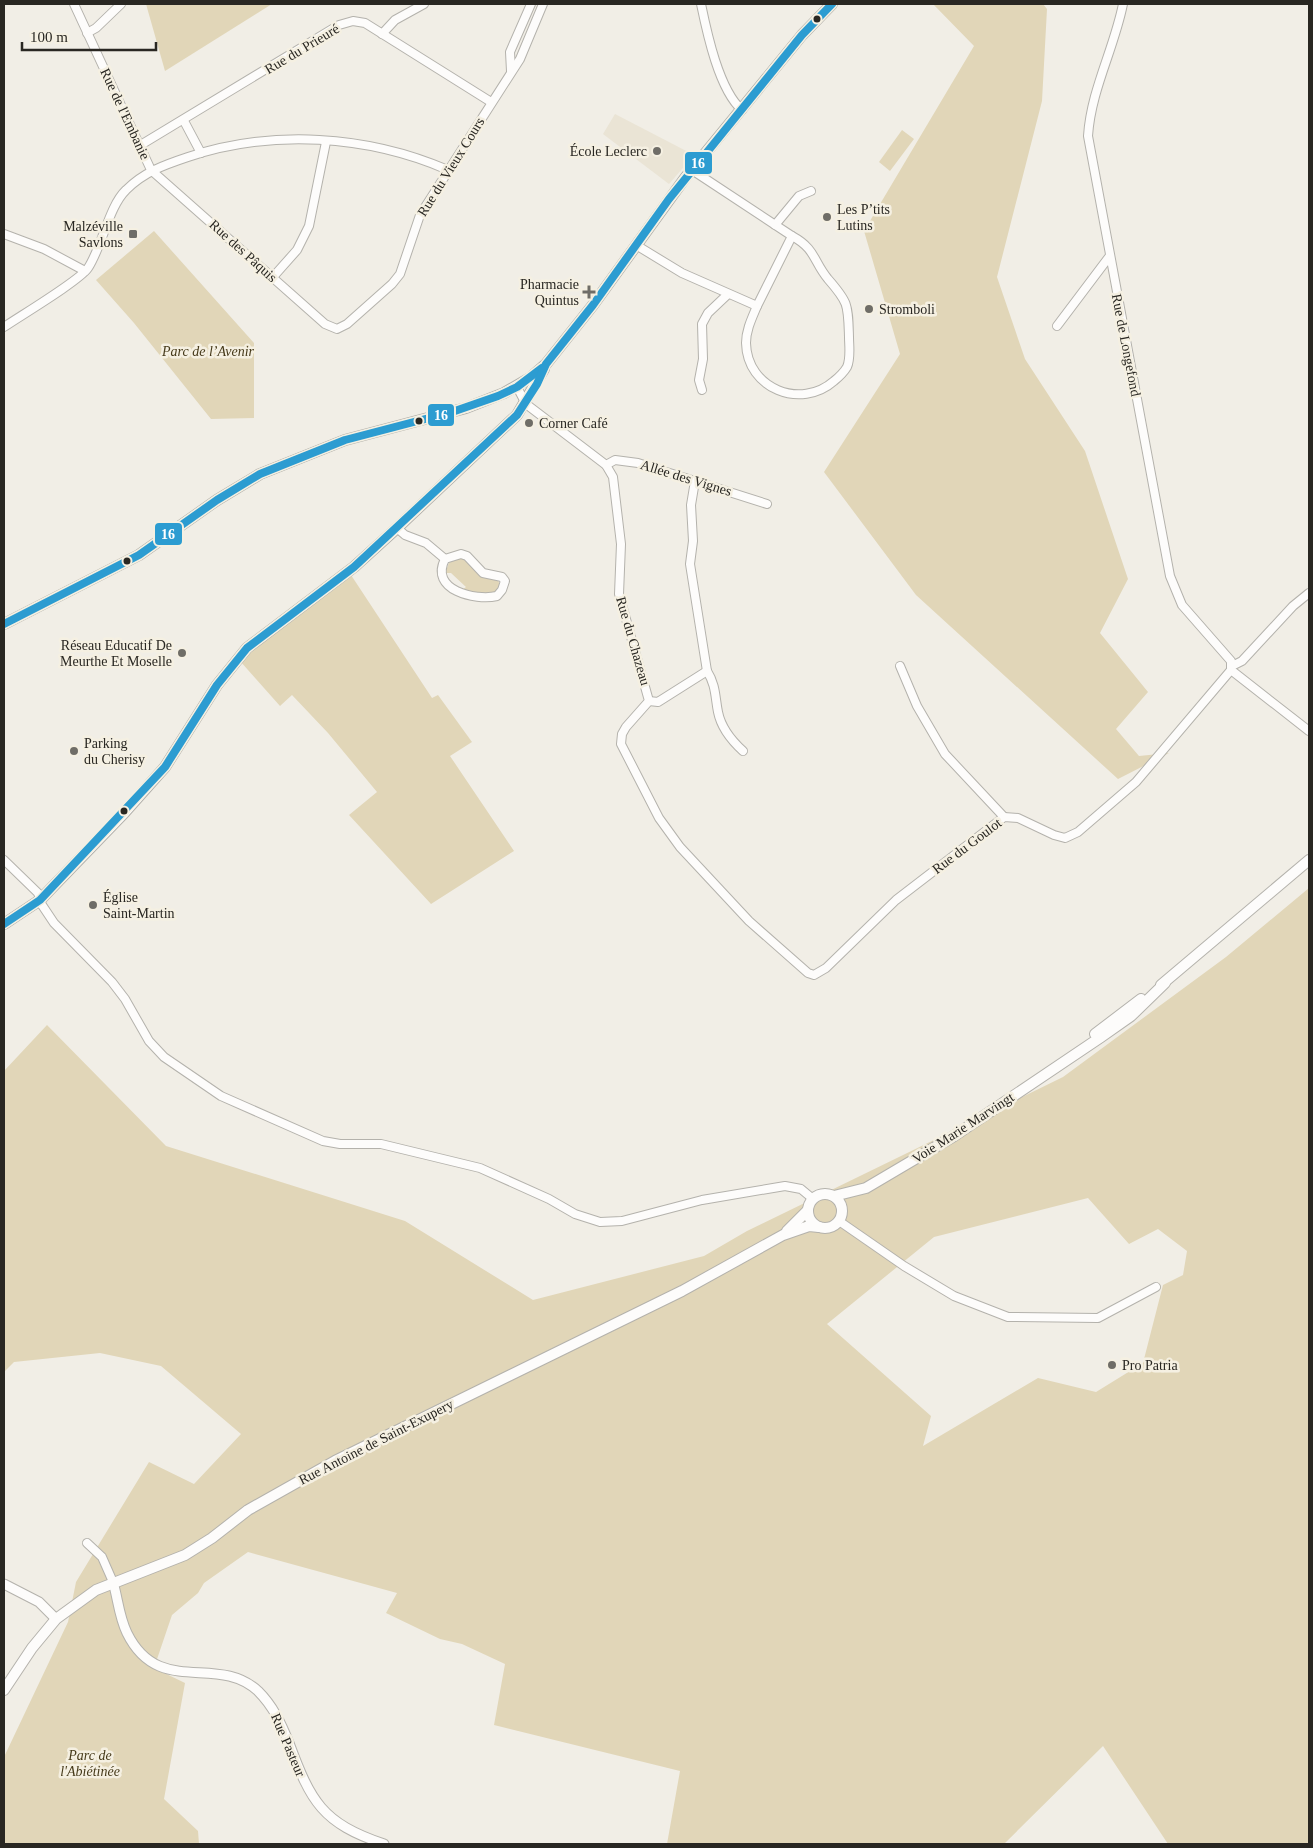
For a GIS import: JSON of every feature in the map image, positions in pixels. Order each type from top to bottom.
[{"type":"main road","points":[[4,924],[40,900],[92,848],[165,767],[217,685],[247,648],[354,567],[517,415],[526,404],[546,364],[593,306],[692,170],[802,35],[832,4]]},
{"type":"main road","points":[[4,624],[139,555],[217,500],[260,474],[345,440],[452,412],[517,387],[546,364]]},
{"type":"main road","name":"Voie Marie Marvingt","points":[[842,1209],[866,1188],[954,1136],[1131,1016],[1165,983],[1309,860]]},
{"type":"main road","name":"Voie Marie Marvingt","points":[[834,1196],[866,1188]]},
{"type":"main road","points":[[823,1194],[834,1196],[842,1209],[839,1221],[832,1227],[819,1227],[811,1220],[808,1210],[813,1199],[823,1194]]},
{"type":"main road","name":"Rue Antoine de Saint-Exupery","points":[[783,1235],[808,1210]]},
{"type":"main road","name":"Rue Antoine de Saint-Exupery","points":[[4,1690],[32,1648],[56,1619],[96,1590],[185,1555],[212,1538],[253,1507],[343,1457],[682,1291],[783,1235],[809,1226],[819,1227]]},
{"type":"street","name":"Rue de l'Embanie","points":[[74,4],[139,146],[152,170]]},
{"type":"street","points":[[88,33],[96,28],[121,4]]},
{"type":"street","points":[[382,34],[395,20],[424,4]]},
{"type":"street","name":"Rue du Vieux Cours","points":[[511,71],[510,52],[531,4]]},
{"type":"street","name":"Rue du Vieux Cours","points":[[337,328],[347,324],[397,279],[420,215],[520,58],[544,4]]},
{"type":"street","points":[[701,4],[706,28],[725,83],[733,100],[742,110]]},
{"type":"street","name":"Rue de Longefond","points":[[1123,4],[1118,30],[1093,98],[1088,136],[1109,257],[1170,576],[1182,605],[1231,661],[1232,668],[1309,731]]},
{"type":"street","name":"Rue du Prieuré","points":[[139,146],[184,121],[346,22],[353,21],[365,23],[491,102]]},
{"type":"street","points":[[184,121],[201,153]]},
{"type":"street","points":[[4,327],[86,272],[96,256],[121,195],[152,170],[201,153],[236,144],[266,140],[309,140],[386,150],[448,170]]},
{"type":"street","points":[[273,277],[297,250],[309,226],[326,142]]},
{"type":"street","name":"Rue des Pâquis","points":[[152,170],[325,324],[337,328]]},
{"type":"street","points":[[692,170],[792,236],[812,252],[826,276],[848,305],[849,353],[847,366],[843,373],[826,387],[803,395],[786,394],[766,384],[755,373],[746,344],[749,326],[756,306],[792,236]]},
{"type":"street","points":[[775,225],[799,196],[811,191]]},
{"type":"street","points":[[4,234],[44,249],[86,272]]},
{"type":"street","points":[[636,245],[682,273],[727,295],[756,306]]},
{"type":"street","points":[[1057,326],[1109,257]]},
{"type":"street","points":[[702,390],[699,380],[703,359],[702,324],[708,313],[727,295]]},
{"type":"street","points":[[517,387],[526,404],[606,465]]},
{"type":"street","name":"Allée des Vignes","points":[[606,465],[615,460],[638,463],[767,504]]},
{"type":"street","name":"Rue du Chazeau","points":[[606,465],[613,477],[621,544],[619,594],[649,701],[626,727],[622,734],[622,744],[659,818],[680,847],[749,921],[808,973],[814,975]]},
{"type":"street","points":[[695,481],[690,505],[692,541],[690,564],[707,671],[713,680],[718,713],[731,740],[743,751]]},
{"type":"street","points":[[398,528],[405,535],[426,543],[445,559]]},
{"type":"street","points":[[461,554],[467,556],[483,573],[502,576],[505,581],[502,590],[497,596],[490,598],[466,596],[458,592],[444,578],[442,570],[445,559],[461,554]]},
{"type":"street","name":"Rue du Goulot","points":[[814,975],[826,968],[875,918],[900,896],[1004,817],[1018,818],[1054,835],[1065,838],[1078,832],[1136,782],[1232,668],[1242,661],[1293,606],[1309,593]]},
{"type":"street","points":[[900,666],[917,706],[945,754],[1004,817]]},
{"type":"street","points":[[649,701],[658,702],[707,671]]},
{"type":"street","points":[[4,860],[38,893],[40,900],[54,923],[121,993],[149,1041],[164,1057],[221,1096],[323,1141],[340,1144],[381,1144],[480,1168],[549,1199],[575,1214],[600,1222],[622,1221],[710,1198],[785,1186],[801,1189],[813,1199]]},
{"type":"street","points":[[839,1221],[904,1266],[954,1296],[1008,1317],[1098,1318],[1156,1287]]},
{"type":"street","points":[[87,1543],[102,1557],[113,1582]]},
{"type":"street","name":"Rue Pasteur","points":[[113,1582],[124,1628],[130,1640],[142,1654],[173,1672],[224,1674],[253,1687],[276,1712],[304,1783],[320,1808],[350,1831],[384,1844]]},
{"type":"street","points":[[4,1584],[39,1602],[56,1619]]},
{"type":"shaded area","name":"École Leclerc","points":[[615,114],[694,155],[669,184],[603,134]]},
{"type":"green space","points":[[146,4],[272,4],[165,71]]},
{"type":"green space","points":[[933,4],[1043,4],[1047,9],[1042,101],[997,277],[1025,359],[1085,451],[1128,579],[1100,633],[1148,692],[1116,729],[1139,756],[1169,753],[1118,779],[916,595],[824,472],[900,354],[864,231],[974,46]]},
{"type":"green space","points":[[902,130],[914,139],[890,171],[879,162]]},
{"type":"green space","name":"Parc de l’Avenir","points":[[154,231],[254,343],[254,418],[211,419],[134,323],[96,280]]},
{"type":"green space","points":[[458,557],[469,561],[479,575],[498,580],[500,586],[492,593],[487,594],[461,591],[466,587],[451,573],[445,573],[449,563]]},
{"type":"green space","points":[[351,575],[432,698],[438,695],[472,742],[450,756],[514,851],[431,904],[349,815],[377,792],[328,733],[292,695],[280,706],[240,661],[254,647]]},
{"type":"green space","name":"Parc de l'Abiétinée","points":[[1309,888],[1309,1844],[1168,1844],[1103,1746],[1004,1844],[667,1844],[680,1771],[494,1725],[505,1664],[462,1644],[440,1639],[386,1613],[397,1593],[248,1552],[204,1583],[198,1593],[172,1615],[154,1668],[185,1683],[164,1799],[198,1831],[199,1844],[4,1844],[4,1757],[68,1622],[76,1582],[149,1462],[194,1484],[241,1434],[161,1366],[100,1353],[14,1362],[4,1372],[4,1071],[47,1025],[166,1146],[405,1221],[533,1300],[704,1256],[747,1231],[1063,1077],[1226,957]],"holes":[[[1088,1198],[1129,1244],[1158,1229],[1187,1251],[1183,1275],[1163,1285],[1143,1363],[1096,1392],[1038,1378],[923,1446],[931,1416],[827,1324],[934,1237]]]},
{"type":"transit line","name":"16","points":[[4,924],[40,900],[165,767],[217,685],[247,648],[354,567],[517,415],[537,384],[546,364],[593,305],[669,199],[802,35],[832,4]]},
{"type":"transit line","name":"16","points":[[4,624],[139,555],[217,500],[260,474],[345,440],[452,412],[498,396],[517,387],[542,368]]},
{"type":"place","name":"École Leclerc","points":[[657,151]]},
{"type":"place","name":"Les P’tits Lutins","points":[[827,217]]},
{"type":"place","name":"Malzéville Savlons","points":[[133,234]]},
{"type":"place","name":"Pharmacie Quintus","points":[[589,292]]},
{"type":"place","name":"Stromboli","points":[[869,309]]},
{"type":"place","name":"Corner Café","points":[[529,423]]},
{"type":"place","name":"Réseau Educatif De Meurthe Et Moselle","points":[[182,653]]},
{"type":"place","name":"Parking du Cherisy","points":[[74,751]]},
{"type":"place","name":"Église Saint-Martin","points":[[93,905]]},
{"type":"place","name":"Pro Patria","points":[[1112,1365]]}]
